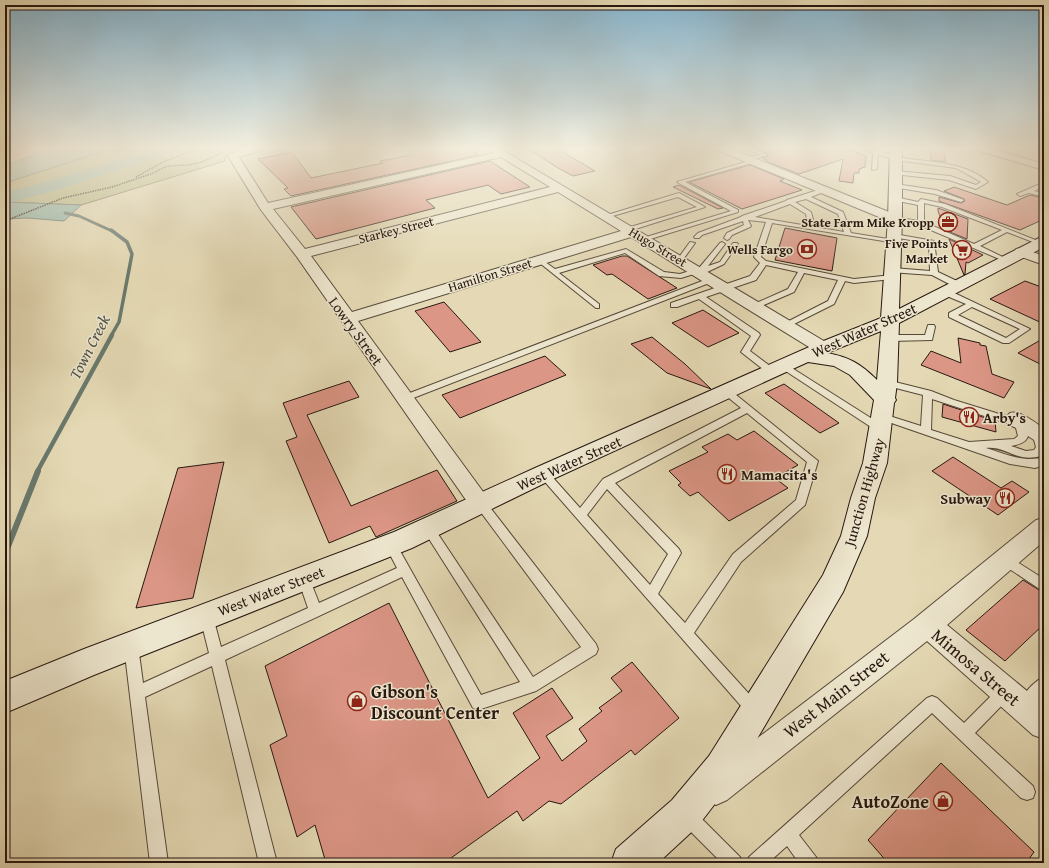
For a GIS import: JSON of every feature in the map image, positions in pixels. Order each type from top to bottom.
[{"type":"street","name":"Lowry Street","points":[[253,189],[265,207],[302,254],[347,319],[406,398],[481,504]]},
{"type":"street","points":[[265,207],[342,189]]},
{"type":"street","name":"Starkey Street","points":[[302,254],[558,189]]},
{"type":"street","name":"Hugo Street","points":[[561,189],[788,325],[815,352]]},
{"type":"street","points":[[820,189],[895,219]]},
{"type":"street","name":"Junction Highway","points":[[685,813],[721,768],[756,712],[833,583],[854,536],[863,498],[875,463],[884,407],[890,329],[896,189]]},
{"type":"street","name":"Hamilton Street","points":[[347,319],[631,230]]},
{"type":"street","name":"West Water Street","points":[[5,697],[84,664],[390,545],[543,474],[815,352],[890,329],[952,288],[1042,242]]},
{"type":"street","points":[[1021,252],[1044,261]]},
{"type":"street","points":[[815,352],[839,361],[857,371],[884,407]]},
{"type":"street","name":"West Main Street","points":[[630,863],[685,813],[926,624],[1006,560],[1044,527]]},
{"type":"street","name":"Mimosa Street","points":[[926,624],[1044,724]]},
{"type":"lane","points":[[645,239],[736,211],[693,189]]},
{"type":"lane","points":[[909,189],[922,204]]},
{"type":"lane","points":[[928,189],[961,200]]},
{"type":"lane","points":[[1020,194],[1034,189]]},
{"type":"lane","points":[[697,237],[700,234],[744,217],[824,190]]},
{"type":"lane","points":[[1029,191],[1044,196]]},
{"type":"lane","points":[[607,216],[679,195],[702,207],[631,230]]},
{"type":"lane","points":[[805,196],[841,213],[848,234]]},
{"type":"lane","points":[[921,223],[921,201],[943,205],[1042,242]]},
{"type":"lane","points":[[789,202],[810,213],[812,228]]},
{"type":"lane","points":[[709,219],[744,217],[848,234],[932,242],[934,274]]},
{"type":"lane","points":[[744,217],[748,226]]},
{"type":"lane","points":[[895,219],[921,223],[1006,260]]},
{"type":"lane","points":[[770,221],[757,257],[764,263],[854,281],[892,274],[934,274],[972,304],[1026,329],[1006,341],[952,315],[972,304]]},
{"type":"lane","points":[[741,235],[748,226]]},
{"type":"lane","points":[[701,297],[724,241],[729,234],[748,226]]},
{"type":"lane","points":[[975,246],[1007,230]]},
{"type":"lane","points":[[680,260],[692,244]]},
{"type":"lane","points":[[406,398],[709,278],[722,264],[735,244]]},
{"type":"lane","points":[[554,272],[626,251],[662,274],[681,276],[709,278],[753,278],[764,263]]},
{"type":"lane","points":[[539,260],[596,306]]},
{"type":"lane","points":[[757,306],[791,290],[802,271]]},
{"type":"lane","points":[[788,325],[831,302],[842,278]]},
{"type":"lane","points":[[674,305],[701,297]]},
{"type":"lane","points":[[701,297],[756,335],[745,352],[778,368],[884,407],[926,432],[1010,460],[1035,464],[1044,461]]},
{"type":"lane","points":[[890,329],[929,338],[931,327]]},
{"type":"lane","points":[[686,633],[737,558],[801,502],[813,461],[727,392]]},
{"type":"lane","points":[[884,407],[928,393],[1014,416],[1029,422],[1044,434]]},
{"type":"lane","points":[[928,393],[941,400],[1007,418],[1038,438],[1041,448],[1037,453],[1026,455],[994,444]]},
{"type":"lane","points":[[926,432],[928,393]]},
{"type":"lane","points":[[580,516],[607,482],[748,409]]},
{"type":"lane","points":[[969,446],[1016,442],[1022,437],[1021,426]]},
{"type":"lane","points":[[543,474],[756,712]]},
{"type":"lane","points":[[607,482],[675,553],[651,595]]},
{"type":"lane","points":[[390,545],[478,703],[531,686],[591,649],[481,504]]},
{"type":"lane","points":[[428,528],[531,686]]},
{"type":"lane","points":[[1006,560],[1044,586]]},
{"type":"lane","points":[[137,693],[405,570]]},
{"type":"lane","points":[[304,579],[316,611]]},
{"type":"lane","points":[[207,616],[268,863]]},
{"type":"lane","points":[[131,646],[159,863]]},
{"type":"lane","points":[[964,734],[1014,699],[1044,684]]},
{"type":"lane","points":[[755,863],[932,703],[1027,792]]},
{"type":"lane","points":[[685,813],[734,863]]},
{"type":"lane","points":[[788,834],[810,863]]},
{"type":"path","points":[[5,221],[68,196],[105,189]]},
{"type":"green space","points":[[5,189],[135,189],[81,205],[5,202]]},
{"type":"water","points":[[5,202],[81,205],[64,221],[27,218],[5,219]]},
{"type":"building","points":[[284,189],[286,189],[325,189],[291,196]]},
{"type":"building","points":[[371,189],[474,189],[426,200],[435,208],[316,239],[291,207]]},
{"type":"building","points":[[493,189],[524,189],[501,194]]},
{"type":"building","points":[[676,189],[686,189],[723,208],[718,209]]},
{"type":"building","points":[[702,189],[798,189],[802,190],[742,209]]},
{"type":"building","points":[[950,189],[958,189],[1007,205],[1030,195],[1044,198],[1044,219],[1020,230],[939,201],[939,197],[961,203],[965,201],[964,199],[944,191]]},
{"type":"building","name":"State Farm Mike Kropp","points":[[938,208],[968,219],[967,239],[945,230]]},
{"type":"building","name":"Wells Fargo","points":[[785,228],[837,238],[832,271],[775,260]]},
{"type":"building","name":"Five Points Market","points":[[949,239],[983,255],[968,263],[966,262],[964,275]]},
{"type":"building","points":[[622,256],[627,256],[677,288],[648,299],[612,274],[607,275],[593,265]]},
{"type":"building","points":[[1025,281],[1044,288],[1044,324],[990,299]]},
{"type":"building","points":[[444,302],[481,342],[450,352],[415,311]]},
{"type":"building","points":[[703,310],[739,333],[708,347],[672,323]]},
{"type":"building","points":[[652,337],[685,364],[711,389],[667,373],[631,344]]},
{"type":"building","points":[[958,338],[980,343],[980,345],[986,346],[992,374],[1014,382],[1004,398],[921,365],[931,351],[961,363]]},
{"type":"building","points":[[1044,338],[1044,366],[1018,353]]},
{"type":"building","points":[[545,356],[566,375],[460,418],[442,395]]},
{"type":"building","points":[[349,381],[359,397],[307,415],[351,506],[437,470],[457,501],[376,537],[370,526],[329,543],[286,441],[297,437],[283,403]]},
{"type":"building","points":[[784,384],[839,423],[820,433],[765,393]]},
{"type":"building","name":"Arby's","points":[[943,404],[995,421],[996,432],[942,417]]},
{"type":"building","name":"Mamacita's","points":[[754,431],[798,465],[775,478],[788,488],[729,521],[698,492],[690,496],[678,485],[681,483],[669,471],[708,452],[702,447],[728,434],[737,440]]},
{"type":"building","points":[[953,457],[1001,488],[1012,481],[1029,492],[998,515],[932,471]]},
{"type":"building","points":[[224,462],[193,598],[136,608],[178,468]]},
{"type":"building","points":[[1023,580],[1044,593],[1044,624],[1005,661],[966,630]]},
{"type":"building","name":"Gibson's Discount Center","points":[[389,603],[488,798],[540,758],[513,713],[552,688],[573,718],[546,736],[562,761],[587,741],[579,729],[602,711],[599,708],[622,691],[611,678],[632,662],[679,718],[635,755],[631,750],[561,804],[549,801],[523,821],[517,811],[444,863],[326,863],[315,825],[297,837],[270,745],[287,736],[265,666]]},
{"type":"building","name":"AutoZone","points":[[941,763],[1034,852],[1026,863],[888,863],[868,840]]},
{"type":"waterway","points":[[5,198],[42,189]]},
{"type":"waterway","name":"Town Creek","points":[[65,213],[79,216],[112,231]]},
{"type":"waterway","name":"Town Creek","points":[[111,230],[127,242],[132,254],[119,322],[111,336]]},
{"type":"waterway","name":"Town Creek","points":[[37,472],[112,335]]},
{"type":"waterway","name":"Town Creek","points":[[5,554],[38,471]]},
{"type":"place","name":"State Farm Mike Kropp","points":[[948,222]]},
{"type":"place","name":"Wells Fargo","points":[[807,249]]},
{"type":"place","name":"Five Points Market","points":[[962,250]]},
{"type":"place","name":"Arby's","points":[[969,417]]},
{"type":"place","name":"Mamacita's","points":[[727,474]]},
{"type":"place","name":"Subway","points":[[1005,498]]},
{"type":"place","name":"Gibson's Discount Center","points":[[357,701]]},
{"type":"place","name":"AutoZone","points":[[943,801]]}]
